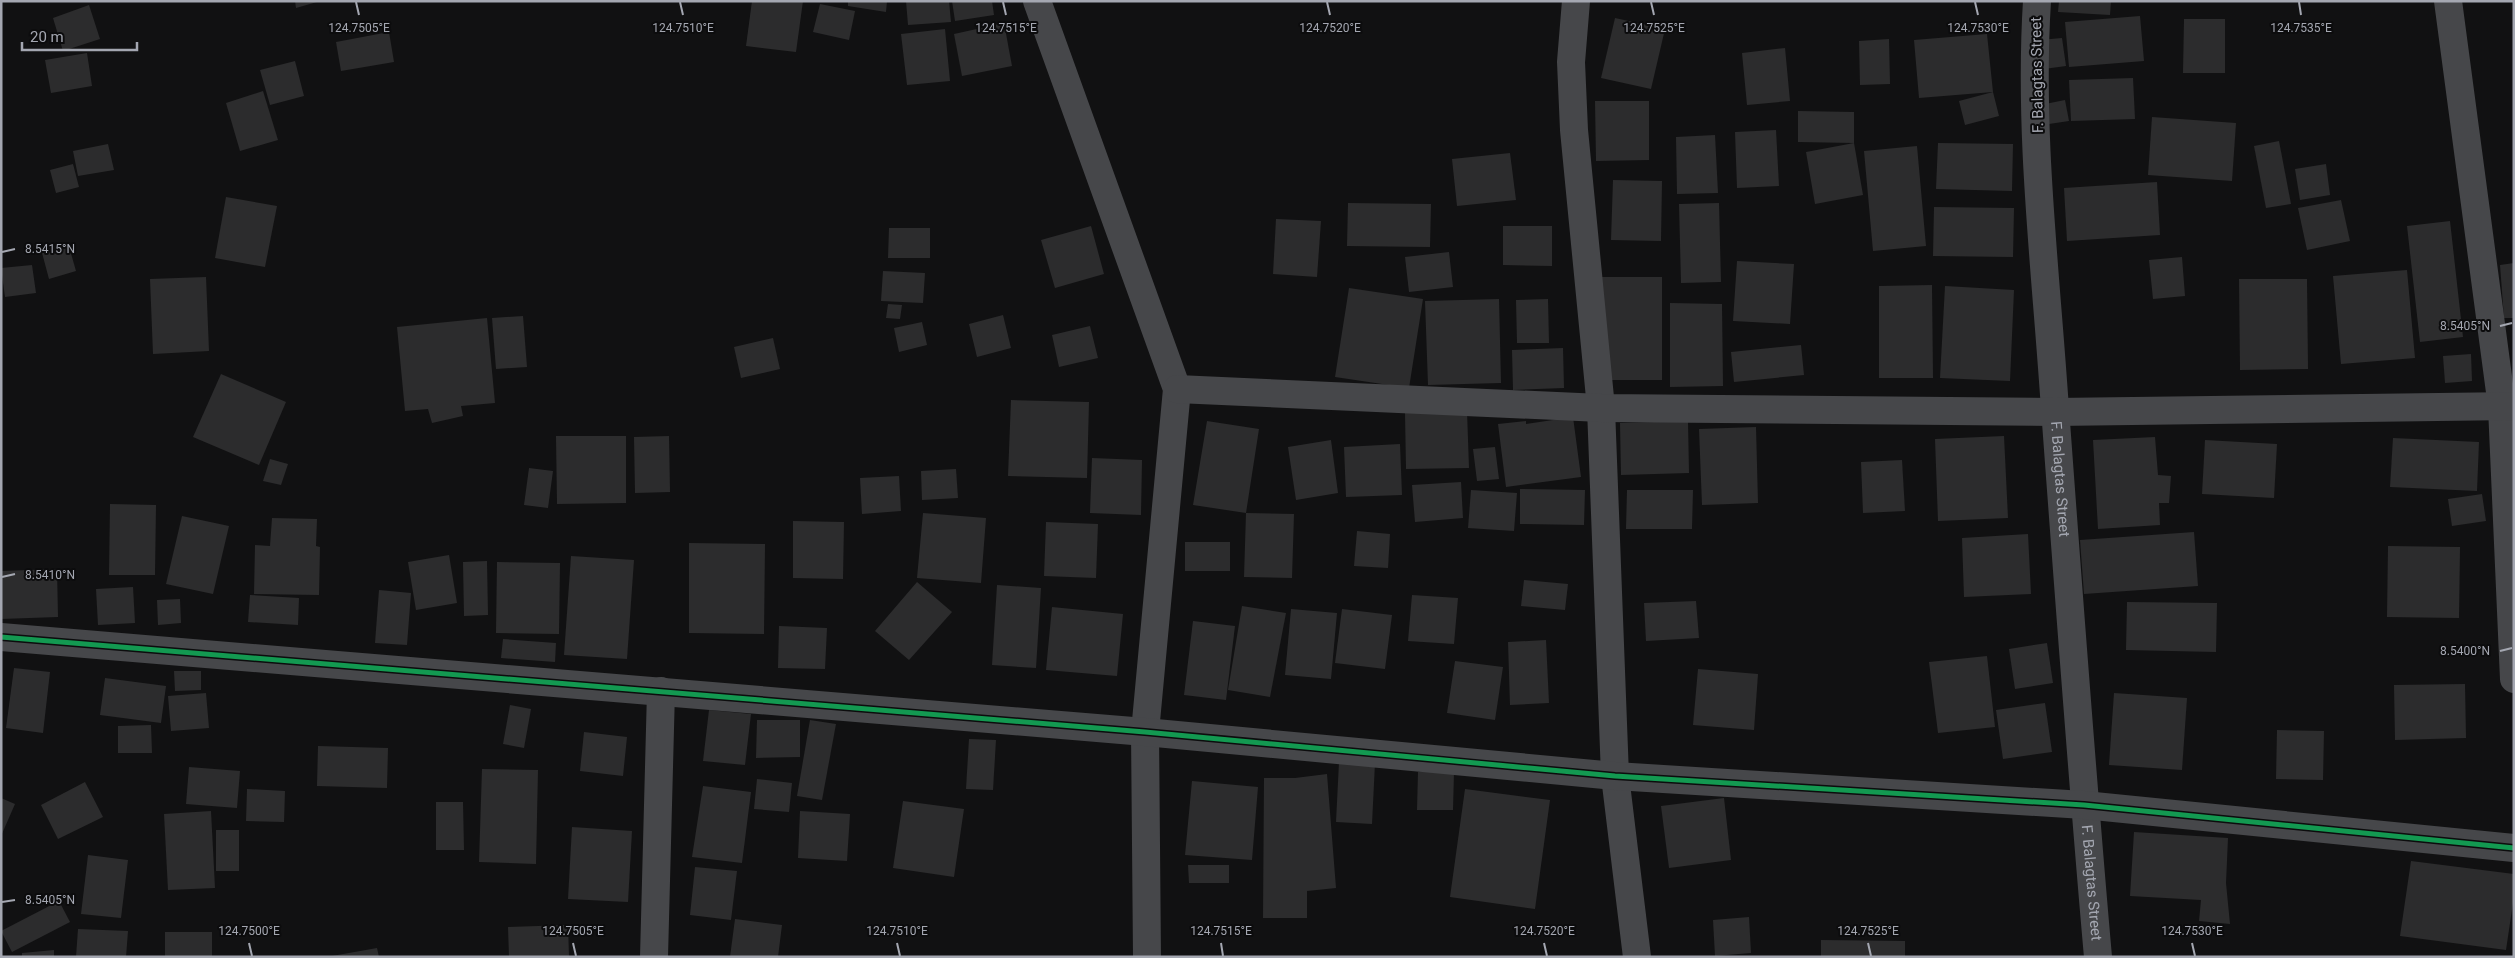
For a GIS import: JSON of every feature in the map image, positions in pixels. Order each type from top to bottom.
[{"type":"street","points":[[1037,1],[1177,389],[1145,732],[1147,957]]},
{"type":"street","points":[[1576,1],[1572,62],[1574,130],[1601,408],[1615,776],[1637,957]]},
{"type":"street","name":"F. Balagtas Street","points":[[2037,1],[2034,44],[2035,105],[2084,806],[2098,957]]},
{"type":"street","points":[[2448,1],[2508,407],[2514,679]]},
{"type":"street","points":[[1177,389],[1601,408],[2055,412],[2508,407]]},
{"type":"street","points":[[1,637],[1145,732],[1615,776],[2084,806],[2514,848]]},
{"type":"street","points":[[654,957],[660,691]]},
{"type":"building","points":[[295,1],[317,1],[317,2],[296,8]]},
{"type":"building","points":[[752,1],[803,1],[796,52],[746,46]]},
{"type":"building","points":[[848,1],[887,1],[886,12],[848,6]]},
{"type":"building","points":[[906,1],[949,1],[951,22],[908,25]]},
{"type":"building","points":[[952,1],[992,1],[994,15],[955,21]]},
{"type":"building","points":[[2059,1],[2111,1],[2110,15],[2058,12]]},
{"type":"building","points":[[820,4],[855,11],[849,40],[813,32]]},
{"type":"building","points":[[89,5],[100,39],[63,51],[53,18]]},
{"type":"building","points":[[2140,16],[2144,61],[2069,67],[2065,22]]},
{"type":"building","points":[[1615,18],[1665,29],[1651,89],[1601,78]]},
{"type":"building","points":[[2184,19],[2225,19],[2225,73],[2183,73]]},
{"type":"building","points":[[1004,23],[1012,66],[962,76],[954,34]]},
{"type":"building","points":[[945,29],[950,81],[907,85],[901,34]]},
{"type":"building","points":[[389,32],[394,62],[341,71],[336,42]]},
{"type":"building","points":[[1987,34],[1993,92],[1919,98],[1914,40]]},
{"type":"building","points":[[2062,38],[2066,66],[2044,69],[2040,40]]},
{"type":"building","points":[[1889,39],[1890,84],[1860,85],[1859,41]]},
{"type":"building","points":[[1785,48],[1790,101],[1747,105],[1742,53]]},
{"type":"building","points":[[87,53],[92,86],[51,93],[45,60]]},
{"type":"building","points":[[295,61],[304,96],[270,105],[260,70]]},
{"type":"building","points":[[2133,78],[2135,119],[2071,121],[2069,80]]},
{"type":"building","points":[[263,91],[278,140],[240,151],[226,103]]},
{"type":"building","points":[[1993,92],[1999,116],[1965,125],[1959,101]]},
{"type":"building","points":[[2065,100],[2069,121],[2049,124],[2045,104]]},
{"type":"building","points":[[1595,101],[1649,101],[1649,160],[1596,161]]},
{"type":"building","points":[[1798,111],[1854,112],[1854,143],[1798,142]]},
{"type":"building","points":[[2152,117],[2236,123],[2232,181],[2148,175]]},
{"type":"building","points":[[1776,130],[1779,186],[1737,188],[1735,132]]},
{"type":"building","points":[[1715,135],[1718,193],[1677,194],[1676,137]]},
{"type":"building","points":[[2279,141],[2291,204],[2266,208],[2254,146]]},
{"type":"building","points":[[1854,143],[1863,195],[1815,204],[1806,152]]},
{"type":"building","points":[[1938,143],[2013,144],[2012,191],[1936,189]]},
{"type":"building","points":[[108,144],[114,170],[78,176],[73,151]]},
{"type":"building","points":[[1917,146],[1926,246],[1873,251],[1864,151]]},
{"type":"building","points":[[1510,153],[1516,200],[1457,206],[1452,159]]},
{"type":"building","points":[[73,164],[79,187],[56,193],[50,170]]},
{"type":"building","points":[[2326,164],[2330,195],[2300,200],[2295,169]]},
{"type":"building","points":[[1613,180],[1662,181],[1661,241],[1611,240]]},
{"type":"building","points":[[2157,182],[2160,235],[2067,241],[2064,188]]},
{"type":"building","points":[[226,197],[277,206],[265,267],[215,258]]},
{"type":"building","points":[[2341,200],[2350,241],[2307,250],[2298,208]]},
{"type":"building","points":[[1348,203],[1431,204],[1430,247],[1347,246]]},
{"type":"building","points":[[1719,203],[1721,282],[1681,283],[1679,204]]},
{"type":"building","points":[[1934,207],[2014,208],[2013,257],[1933,256]]},
{"type":"building","points":[[1276,219],[1321,221],[1317,277],[1273,274]]},
{"type":"building","points":[[2450,221],[2463,337],[2420,342],[2407,226]]},
{"type":"building","points":[[1091,226],[1104,274],[1055,288],[1041,240]]},
{"type":"building","points":[[1503,226],[1552,226],[1552,266],[1503,265]]},
{"type":"building","points":[[889,228],[930,228],[930,258],[888,258]]},
{"type":"building","points":[[68,243],[76,271],[49,279],[41,249]]},
{"type":"building","points":[[1449,252],[1453,287],[1409,292],[1405,257]]},
{"type":"building","points":[[2182,257],[2185,296],[2153,299],[2149,260]]},
{"type":"building","points":[[1737,261],[1794,264],[1790,324],[1733,321]]},
{"type":"building","points":[[2514,263],[2514,318],[2504,318],[2500,265]]},
{"type":"building","points":[[32,265],[36,293],[5,297],[1,268]]},
{"type":"building","points":[[2407,270],[2415,358],[2341,364],[2333,276]]},
{"type":"building","points":[[883,271],[925,273],[923,303],[881,301]]},
{"type":"building","points":[[206,277],[209,351],[153,354],[150,279]]},
{"type":"building","points":[[1602,277],[1662,277],[1662,380],[1601,380]]},
{"type":"building","points":[[2239,279],[2307,279],[2308,369],[2240,370]]},
{"type":"building","points":[[1932,285],[1933,378],[1879,378],[1879,286]]},
{"type":"building","points":[[1945,286],[2014,290],[2010,381],[1940,378]]},
{"type":"building","points":[[1349,288],[1423,299],[1409,388],[1335,377]]},
{"type":"building","points":[[1499,299],[1501,383],[1428,385],[1425,301]]},
{"type":"building","points":[[1548,299],[1549,343],[1517,343],[1516,300]]},
{"type":"building","points":[[1670,303],[1722,304],[1723,386],[1670,387]]},
{"type":"building","points":[[888,304],[902,305],[900,319],[886,318]]},
{"type":"building","points":[[1003,315],[1011,348],[977,357],[969,324]]},
{"type":"building","points":[[523,316],[527,367],[496,369],[492,318]]},
{"type":"building","points":[[487,318],[495,403],[461,406],[463,416],[432,423],[428,409],[405,411],[397,327]]},
{"type":"building","points":[[922,322],[927,345],[899,352],[894,328]]},
{"type":"building","points":[[1090,326],[1098,358],[1059,367],[1052,335]]},
{"type":"building","points":[[773,338],[780,369],[741,378],[734,347]]},
{"type":"building","points":[[1801,345],[1804,375],[1734,382],[1731,352]]},
{"type":"building","points":[[1563,348],[1564,388],[1513,390],[1512,350]]},
{"type":"building","points":[[2471,354],[2472,381],[2445,383],[2443,356]]},
{"type":"building","points":[[221,374],[286,402],[259,465],[193,437]]},
{"type":"building","points":[[1011,400],[1089,402],[1087,478],[1008,476]]},
{"type":"building","points":[[1467,411],[1469,468],[1406,469],[1405,413]]},
{"type":"building","points":[[1573,417],[1581,477],[1506,487],[1498,424],[1526,421],[1526,424]]},
{"type":"building","points":[[1207,421],[1259,429],[1246,513],[1193,505]]},
{"type":"building","points":[[1688,421],[1689,473],[1621,475],[1620,423]]},
{"type":"building","points":[[1756,427],[1758,503],[1702,505],[1699,429]]},
{"type":"building","points":[[556,436],[626,436],[626,503],[557,504]]},
{"type":"building","points":[[669,436],[670,492],[635,493],[634,437]]},
{"type":"building","points":[[2004,436],[2008,518],[1938,521],[1935,439]]},
{"type":"building","points":[[2155,437],[2158,475],[2171,476],[2169,503],[2159,503],[2160,525],[2098,529],[2093,440]]},
{"type":"building","points":[[2393,438],[2479,442],[2477,491],[2390,487]]},
{"type":"building","points":[[1331,440],[1338,493],[1296,500],[1288,447]]},
{"type":"building","points":[[2205,440],[2277,444],[2274,498],[2202,494]]},
{"type":"building","points":[[1400,444],[1402,495],[1346,497],[1344,447]]},
{"type":"building","points":[[1495,447],[1499,479],[1477,481],[1473,449]]},
{"type":"building","points":[[1092,458],[1142,460],[1141,515],[1090,513]]},
{"type":"building","points":[[270,459],[288,464],[281,485],[263,481]]},
{"type":"building","points":[[1902,460],[1905,511],[1863,513],[1861,462]]},
{"type":"building","points":[[529,468],[553,471],[548,508],[524,505]]},
{"type":"building","points":[[956,469],[958,498],[922,500],[921,471]]},
{"type":"building","points":[[899,476],[901,511],[862,514],[860,478]]},
{"type":"building","points":[[1461,482],[1463,518],[1415,522],[1412,485]]},
{"type":"building","points":[[1520,489],[1585,490],[1584,525],[1520,524]]},
{"type":"building","points":[[1471,490],[1517,493],[1514,531],[1468,528]]},
{"type":"building","points":[[1627,490],[1693,490],[1692,529],[1626,529]]},
{"type":"building","points":[[2482,494],[2486,521],[2452,526],[2448,499]]},
{"type":"building","points":[[110,504],[156,505],[155,575],[109,575]]},
{"type":"building","points":[[923,513],[986,518],[981,583],[917,578]]},
{"type":"building","points":[[1246,513],[1294,514],[1292,578],[1244,577]]},
{"type":"building","points":[[182,516],[229,526],[213,594],[166,584]]},
{"type":"building","points":[[272,518],[317,519],[316,546],[320,547],[319,595],[254,594],[255,545],[270,546]]},
{"type":"building","points":[[793,521],[844,522],[843,579],[793,578]]},
{"type":"building","points":[[1046,522],[1098,524],[1096,578],[1044,576]]},
{"type":"building","points":[[1357,531],[1390,534],[1388,568],[1354,566]]},
{"type":"building","points":[[2194,532],[2198,586],[2084,594],[2080,540]]},
{"type":"building","points":[[2028,534],[2031,594],[1964,597],[1962,538]]},
{"type":"building","points":[[1185,542],[1230,542],[1230,571],[1185,571]]},
{"type":"building","points":[[689,543],[765,544],[764,634],[689,633]]},
{"type":"building","points":[[2388,546],[2460,547],[2459,618],[2387,617]]},
{"type":"building","points":[[449,555],[457,603],[416,610],[408,562]]},
{"type":"building","points":[[571,556],[634,560],[627,659],[564,655]]},
{"type":"building","points":[[487,561],[488,615],[464,616],[463,562]]},
{"type":"building","points":[[497,562],[560,563],[559,634],[496,633]]},
{"type":"building","points":[[57,569],[58,617],[1,619],[1,571]]},
{"type":"building","points":[[1524,580],[1568,584],[1565,610],[1521,606]]},
{"type":"building","points":[[917,582],[952,612],[909,660],[875,631]]},
{"type":"building","points":[[997,585],[1041,588],[1036,668],[992,665]]},
{"type":"building","points":[[133,587],[135,623],[98,625],[96,589]]},
{"type":"building","points":[[379,590],[411,593],[407,645],[375,643]]},
{"type":"building","points":[[250,595],[299,598],[298,625],[248,622]]},
{"type":"building","points":[[1412,595],[1458,598],[1454,644],[1408,641]]},
{"type":"building","points":[[180,599],[181,623],[158,625],[157,600]]},
{"type":"building","points":[[1696,601],[1699,638],[1646,641],[1644,603]]},
{"type":"building","points":[[2127,602],[2217,603],[2216,652],[2126,650]]},
{"type":"building","points":[[1242,606],[1286,613],[1270,697],[1228,690]]},
{"type":"building","points":[[1052,607],[1123,614],[1117,676],[1046,670]]},
{"type":"building","points":[[1291,609],[1337,613],[1331,679],[1285,675]]},
{"type":"building","points":[[1342,609],[1392,615],[1385,669],[1335,663]]},
{"type":"building","points":[[1193,621],[1235,626],[1226,700],[1184,695]]},
{"type":"building","points":[[779,626],[827,628],[825,669],[778,668]]},
{"type":"building","points":[[503,639],[556,643],[555,662],[501,658]]},
{"type":"building","points":[[1546,640],[1549,703],[1510,705],[1508,642]]},
{"type":"building","points":[[2047,643],[2053,683],[2015,689],[2009,649]]},
{"type":"building","points":[[1987,656],[1995,727],[1938,733],[1929,662]]},
{"type":"building","points":[[1455,661],[1503,667],[1495,720],[1447,713]]},
{"type":"building","points":[[14,668],[50,672],[43,733],[6,728]]},
{"type":"building","points":[[1698,669],[1758,674],[1754,730],[1693,725]]},
{"type":"building","points":[[174,671],[201,671],[201,690],[175,691]]},
{"type":"building","points":[[105,678],[166,686],[161,723],[100,715]]},
{"type":"building","points":[[2465,684],[2466,738],[2395,740],[2394,685]]},
{"type":"building","points":[[206,693],[209,728],[171,731],[168,696]]},
{"type":"building","points":[[2114,693],[2187,698],[2182,770],[2109,765]]},
{"type":"building","points":[[2045,703],[2052,752],[2003,759],[1996,710]]},
{"type":"building","points":[[510,705],[531,709],[524,748],[503,744]]},
{"type":"building","points":[[709,710],[751,714],[745,765],[703,761]]},
{"type":"building","points":[[757,720],[800,720],[800,757],[756,758]]},
{"type":"building","points":[[810,720],[836,724],[822,800],[797,796]]},
{"type":"building","points":[[151,725],[152,753],[118,753],[118,726]]},
{"type":"building","points":[[2277,730],[2324,731],[2323,780],[2276,779]]},
{"type":"building","points":[[584,732],[627,737],[623,776],[580,771]]},
{"type":"building","points":[[969,739],[996,740],[993,790],[966,789]]},
{"type":"building","points":[[318,746],[388,748],[387,788],[317,786]]},
{"type":"building","points":[[1339,762],[1375,763],[1372,824],[1336,822]]},
{"type":"building","points":[[189,767],[240,771],[237,808],[186,804]]},
{"type":"building","points":[[482,769],[538,770],[536,864],[479,862]]},
{"type":"building","points":[[1418,772],[1454,772],[1453,810],[1417,810]]},
{"type":"building","points":[[1327,774],[1336,888],[1307,891],[1307,918],[1263,918],[1264,778],[1295,778]]},
{"type":"building","points":[[757,779],[792,783],[789,812],[754,809]]},
{"type":"building","points":[[1192,781],[1258,787],[1252,860],[1185,855]]},
{"type":"building","points":[[85,782],[103,817],[58,839],[41,805]]},
{"type":"building","points":[[703,786],[751,792],[742,863],[692,857]]},
{"type":"building","points":[[247,789],[285,791],[284,822],[246,821]]},
{"type":"building","points":[[1465,789],[1550,800],[1535,909],[1450,897]]},
{"type":"building","points":[[1,798],[15,804],[1,836]]},
{"type":"building","points":[[1724,798],[1731,860],[1669,868],[1661,806]]},
{"type":"building","points":[[903,801],[964,809],[954,877],[893,868]]},
{"type":"building","points":[[436,802],[463,802],[464,850],[436,850]]},
{"type":"building","points":[[211,811],[215,888],[168,890],[164,814]]},
{"type":"building","points":[[800,811],[850,814],[847,861],[798,858]]},
{"type":"building","points":[[572,827],[632,831],[628,902],[568,899]]},
{"type":"building","points":[[216,830],[239,830],[239,871],[216,871]]},
{"type":"building","points":[[2134,832],[2228,838],[2226,883],[2230,924],[2199,921],[2201,900],[2130,896]]},
{"type":"building","points":[[88,855],[128,860],[121,918],[81,914]]},
{"type":"building","points":[[2411,861],[2514,874],[2514,896],[2506,950],[2400,936]]},
{"type":"building","points":[[1188,865],[1229,865],[1229,883],[1189,883]]},
{"type":"building","points":[[695,867],[737,871],[731,920],[690,915]]},
{"type":"building","points":[[59,901],[70,922],[12,952],[1,931]]},
{"type":"building","points":[[1749,917],[1751,953],[1715,956],[1713,920]]},
{"type":"building","points":[[735,919],[782,925],[778,957],[730,957]]},
{"type":"building","points":[[568,925],[569,957],[509,957],[508,927]]},
{"type":"building","points":[[78,929],[128,931],[126,957],[76,957]]},
{"type":"building","points":[[165,932],[212,932],[212,957],[165,957]]},
{"type":"building","points":[[1821,940],[1905,941],[1905,957],[1821,957]]},
{"type":"building","points":[[377,948],[379,957],[332,957],[332,956]]},
{"type":"building","points":[[54,950],[54,957],[22,957],[22,953]]},
{"type":"cycle path","points":[[1,637],[1145,732],[1615,776],[2084,805],[2514,848]]}]
